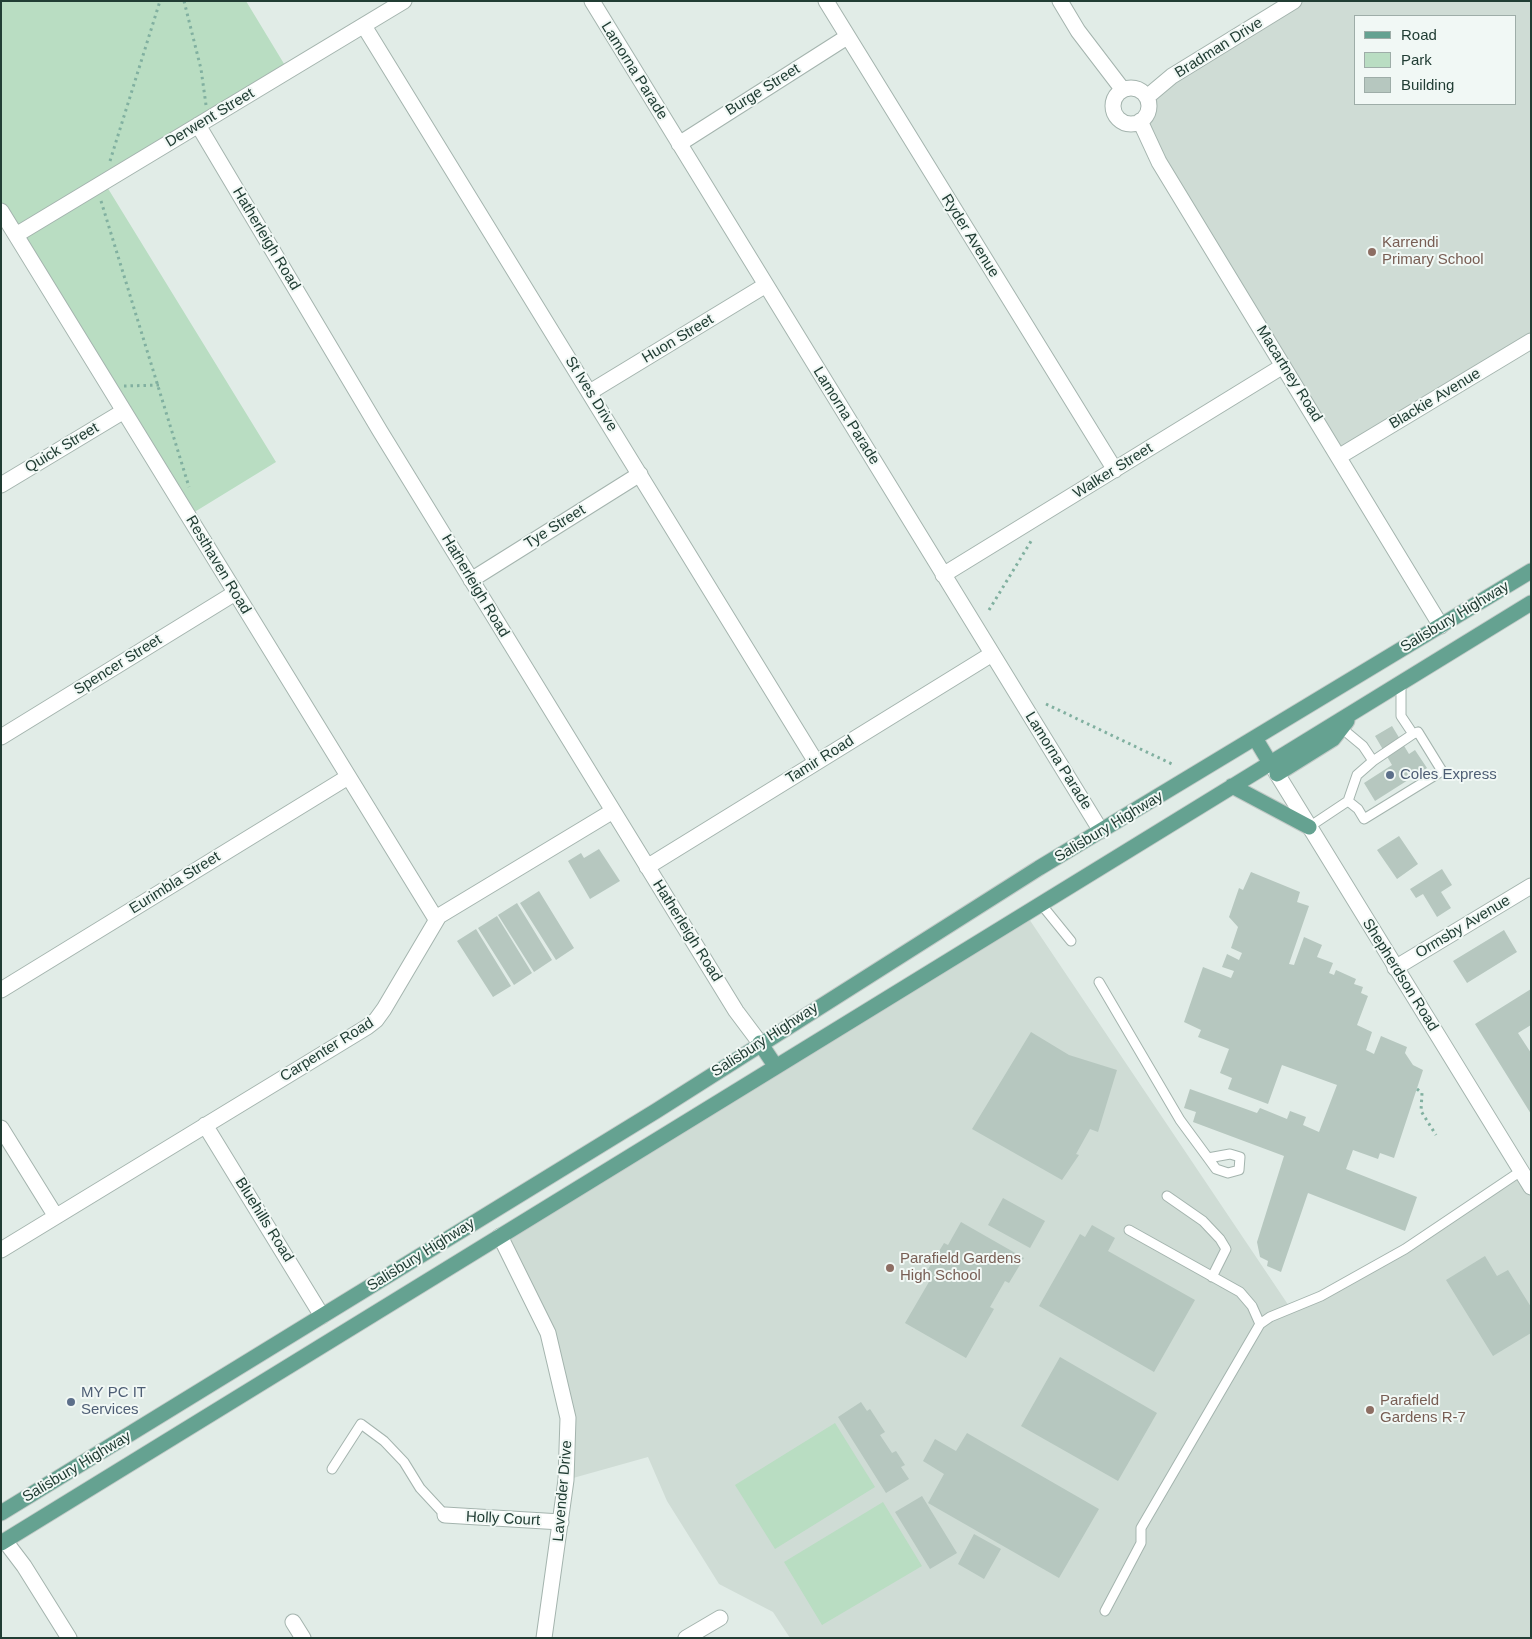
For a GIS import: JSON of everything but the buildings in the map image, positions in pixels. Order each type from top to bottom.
[{"type":"main road","name":"Salisbury Highway","points":[[1,1513],[656,1111],[760,1043],[1101,830],[1531,571]]},
{"type":"main road","name":"Salisbury Highway","points":[[2,1540],[1232,786],[1274,769],[1338,726],[1356,710],[1531,603]]},
{"type":"main road","points":[[1441,626],[1456,649]]},
{"type":"main road","points":[[1255,738],[1274,769]]},
{"type":"main road","points":[[1232,786],[1309,827]]},
{"type":"main road","points":[[760,1043],[776,1067]]},
{"type":"main road","points":[[486,1215],[500,1236]]},
{"type":"main road","points":[[322,1316],[336,1337]]},
{"type":"street","name":"Derwent Street","points":[[16,235],[404,1]]},
{"type":"street","name":"Lamorna Parade","points":[[592,1],[1101,830]]},
{"type":"street","name":"Ryder Avenue","points":[[826,1],[1115,470]]},
{"type":"street","points":[[1060,1],[1078,31],[1123,90]]},
{"type":"street","name":"Bradman Drive","points":[[1147,97],[1172,76],[1294,1]]},
{"type":"street","name":"St Ives Drive","points":[[364,26],[816,762]]},
{"type":"street","name":"Burge Street","points":[[679,144],[848,37]]},
{"type":"street","points":[[1128,88],[1139,90],[1147,97],[1148,110],[1140,121],[1128,123],[1117,117],[1114,112],[1114,99],[1123,90],[1128,88]]},
{"type":"street","name":"Macartney Road","points":[[1140,121],[1160,162],[1283,366],[1340,456],[1441,626]]},
{"type":"street","name":"Hatherleigh Road","points":[[198,125],[612,811],[736,1011],[760,1043]]},
{"type":"street","name":"Resthaven Road","points":[[1,211],[436,919]]},
{"type":"street","name":"Huon Street","points":[[590,392],[766,285]]},
{"type":"street","name":"Blackie Avenue","points":[[1340,456],[1531,341]]},
{"type":"street","name":"Walker Street","points":[[943,575],[1283,366]]},
{"type":"street","name":"Quick Street","points":[[1,485],[124,411]]},
{"type":"street","name":"Tye Street","points":[[471,580],[640,474]]},
{"type":"street","name":"Spencer Street","points":[[1,737],[235,593]]},
{"type":"street","name":"Tamir Road","points":[[647,867],[992,654]]},
{"type":"street","name":"Shepherdson Road","points":[[1274,769],[1395,968],[1526,1168],[1531,1188]]},
{"type":"street","name":"Eurimbla Street","points":[[1,990],[348,777]]},
{"type":"street","name":"Carpenter Road","points":[[1,1250],[376,1020],[392,997],[436,919],[612,811]]},
{"type":"street","name":"Ormsby Avenue","points":[[1395,968],[1531,886]]},
{"type":"street","name":"Bluehills Road","points":[[205,1125],[322,1316]]},
{"type":"street","points":[[1,1128],[55,1216]]},
{"type":"street","name":"Lavender Drive","points":[[500,1236],[548,1333],[568,1418],[568,1443],[561,1522],[544,1638]]},
{"type":"street","name":"Holly Court","points":[[445,1516],[561,1522]]},
{"type":"street","points":[[2,1540],[24,1566],[69,1638]]},
{"type":"street","points":[[686,1638],[720,1618]]},
{"type":"street","points":[[293,1622],[303,1638]]},
{"type":"lane","points":[[1401,683],[1401,716],[1413,734]]},
{"type":"lane","points":[[1338,726],[1363,746],[1373,761]]},
{"type":"lane","points":[[1309,827],[1348,801],[1357,775],[1373,761],[1413,734],[1418,732],[1442,772],[1364,819],[1358,809],[1348,801]]},
{"type":"lane","points":[[1041,904],[1072,941]]},
{"type":"lane","points":[[1099,982],[1180,1120],[1208,1158]]},
{"type":"lane","points":[[1105,1611],[1141,1543],[1141,1528],[1260,1324],[1270,1317],[1321,1296],[1405,1249],[1526,1168]]},
{"type":"lane","points":[[1168,1196],[1203,1221],[1220,1239],[1226,1249],[1212,1276]]},
{"type":"lane","points":[[1129,1230],[1240,1292],[1252,1306],[1260,1324]]},
{"type":"lane","points":[[332,1469],[361,1424],[384,1441],[404,1462],[420,1488],[445,1516]]},
{"type":"path","points":[[104,182],[160,1]]},
{"type":"path","points":[[184,1],[202,79],[206,107],[198,125]]},
{"type":"path","points":[[102,201],[160,385],[189,488]]},
{"type":"path","points":[[121,381],[124,386],[160,385]]},
{"type":"path","points":[[989,610],[1034,535]]},
{"type":"path","points":[[1046,704],[1174,765]]},
{"type":"path","points":[[1417,1088],[1423,1096],[1420,1111],[1436,1135]]},
{"type":"shaded area","name":"Karrendi Primary School","points":[[1294,1],[1531,1],[1531,341],[1340,456],[1159,163],[1145,117],[1148,110],[1147,97]]},
{"type":"shaded area","name":"Parafield Gardens High School","points":[[1025,913],[1291,1309],[1321,1296],[1521,1171],[1531,1187],[1531,1638],[790,1638],[773,1612],[719,1584],[667,1501],[648,1457],[566,1480],[556,1362],[500,1236]]},
{"type":"green space","points":[[1,1],[246,1],[289,72],[104,182],[276,462],[188,516],[1,212]]},
{"type":"green space","points":[[835,1423],[875,1487],[775,1549],[735,1485]]},
{"type":"green space","points":[[883,1502],[922,1566],[822,1625],[784,1562]]},
{"type":"place","name":"Karrendi Primary School","points":[[1372,252]]},
{"type":"place","name":"Coles Express","points":[[1390,775]]},
{"type":"place","name":"Parafield Gardens High School","points":[[890,1268]]},
{"type":"place","name":"MY PC IT Services","points":[[71,1402]]},
{"type":"place","name":"Parafield Gardens R-7","points":[[1370,1410]]}]
